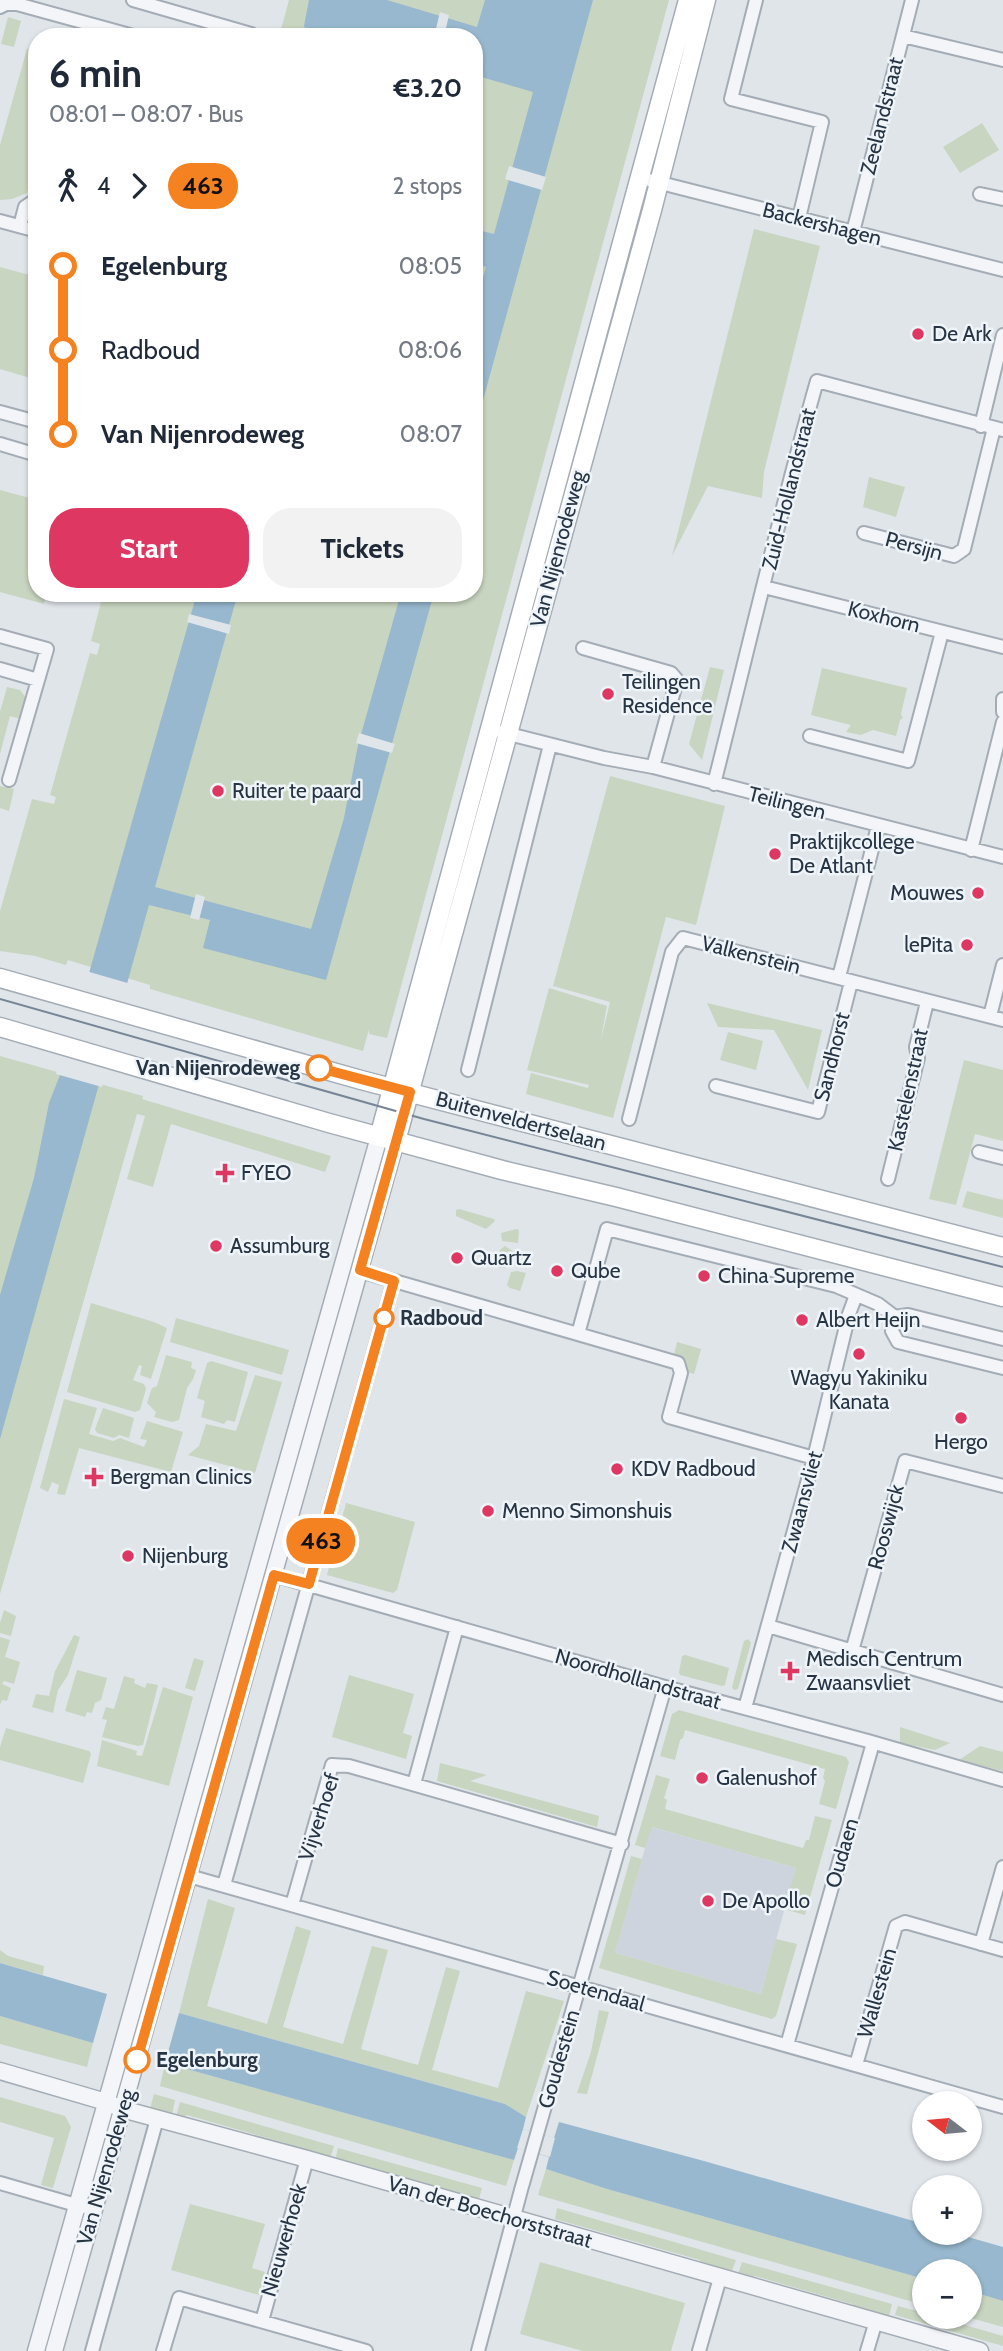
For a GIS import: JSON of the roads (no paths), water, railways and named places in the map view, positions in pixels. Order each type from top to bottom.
[{"type":"main road","name":"Van Nijenrodeweg","points":[[649,180],[688,0]]},
{"type":"main road","name":"Van Nijenrodeweg","points":[[388,1139],[649,180],[706,0]]},
{"type":"main road","name":"Buitenveldertselaan","points":[[0,978],[401,1090],[1003,1247]]},
{"type":"main road","points":[[0,1027],[502,1170],[1003,1297]]},
{"type":"street","points":[[59,14],[63,0]]},
{"type":"street","points":[[133,0],[230,28]]},
{"type":"street","points":[[756,0],[731,99],[822,122],[799,218]]},
{"type":"street","name":"Zeelandstraat","points":[[853,232],[912,0]]},
{"type":"street","points":[[0,7],[17,4],[106,28]]},
{"type":"street","points":[[903,36],[1003,60]]},
{"type":"street","name":"Backershagen","points":[[649,180],[1003,270]]},
{"type":"street","points":[[981,194],[1003,199]]},
{"type":"street","points":[[20,226],[28,205]]},
{"type":"street","points":[[0,220],[28,228]]},
{"type":"street","name":"Persijn","points":[[864,533],[954,556],[964,549],[992,428],[1003,335]]},
{"type":"street","name":"Zuid-Hollandstraat","points":[[714,784],[785,493],[817,381],[992,428]]},
{"type":"street","points":[[0,412],[28,420]]},
{"type":"street","points":[[0,444],[28,452]]},
{"type":"street","name":"Koxhorn","points":[[764,587],[1003,647]]},
{"type":"street","points":[[810,736],[908,761],[942,632]]},
{"type":"street","points":[[0,636],[47,649],[9,780]]},
{"type":"street","points":[[583,648],[671,673],[677,680],[653,767]]},
{"type":"street","points":[[0,669],[38,680]]},
{"type":"street","points":[[1003,699],[1003,712]]},
{"type":"street","points":[[971,850],[1003,722]]},
{"type":"street","name":"Teilingen","points":[[498,731],[653,767],[1003,858]]},
{"type":"street","points":[[468,1070],[550,745]]},
{"type":"street","points":[[845,979],[878,827]]},
{"type":"street","name":"Valkenstein","points":[[629,1119],[672,952],[683,937],[996,1018]]},
{"type":"street","points":[[996,1018],[1003,965]]},
{"type":"street","name":"Sandhorst","points":[[716,1086],[818,1112],[845,979]]},
{"type":"street","name":"Kastelenstraat","points":[[888,1179],[918,1058],[916,1047],[927,1002]]},
{"type":"street","name":"Van Nijenrodeweg","points":[[54,2351],[360,1270],[388,1139]]},
{"type":"street","name":"Van Nijenrodeweg","points":[[36,2351],[124,2037],[388,1139]]},
{"type":"street","points":[[979,1152],[1003,1158]]},
{"type":"street","points":[[578,1334],[607,1229],[836,1286],[878,1304],[895,1317],[908,1315],[1003,1339]]},
{"type":"street","points":[[360,1270],[678,1363],[681,1373],[669,1417],[814,1458]]},
{"type":"street","points":[[224,1885],[394,1281]]},
{"type":"street","name":"Zwaansvliet","points":[[745,1708],[856,1295]]},
{"type":"street","points":[[895,1317],[892,1331],[898,1342],[1003,1368]]},
{"type":"street","name":"Rooswijck","points":[[852,1651],[905,1461],[1003,1486]]},
{"type":"street","name":"Noordhollandstraat","points":[[274,1575],[665,1688],[873,1742],[1003,1780]]},
{"type":"street","points":[[768,1626],[1003,1695]]},
{"type":"street","points":[[414,1784],[457,1627]]},
{"type":"street","name":"Goudestein","points":[[478,2351],[544,2109],[665,1688]]},
{"type":"street","name":"Oudaen","points":[[787,2045],[873,1742]]},
{"type":"street","name":"Vijverhoef","points":[[292,1905],[332,1765],[349,1766],[622,1843]]},
{"type":"street","points":[[981,1944],[1003,1867]]},
{"type":"street","name":"Soetendaal","points":[[188,1876],[1003,2107]]},
{"type":"street","name":"Wallestein","points":[[856,2065],[896,1926],[905,1922],[1003,1950]]},
{"type":"street","name":"Van der Boechorststraat","points":[[0,2071],[122,2109],[980,2351]]},
{"type":"street","name":"Van Nijenrodeweg","points":[[92,2351],[157,2119]]},
{"type":"street","name":"Nieuwerhoek","points":[[262,2321],[307,2159]]},
{"type":"street","points":[[0,2183],[94,2209]]},
{"type":"street","points":[[699,2351],[720,2278]]},
{"type":"street","name":"Nieuwerhoek","points":[[163,2351],[179,2298],[366,2351]]},
{"type":"street","points":[[867,2351],[876,2320]]},
{"type":"water","points":[[309,0],[387,0],[477,27],[485,0],[593,0],[483,400],[483,278],[486,267],[483,266],[483,231],[494,234],[533,92],[483,78],[483,28],[304,26]]},
{"type":"water","points":[[194,602],[235,602],[155,887],[311,929],[344,818],[358,745],[398,602],[431,602],[326,980],[203,948],[210,920],[149,905],[0,1439],[0,1295],[34,1178],[49,1103],[60,1075]]},
{"type":"water","points":[[0,1963],[107,1994],[93,2043],[0,2016]]},
{"type":"water","points":[[179,2013],[505,2104],[526,2117],[523,2129],[554,2138],[559,2122],[912,2221],[912,2245],[982,2245],[982,2241],[1003,2247],[1003,2301],[982,2295],[982,2259],[912,2259],[912,2276],[607,2189],[546,2169],[549,2157],[518,2148],[514,2160],[165,2063]]},
{"type":"tram line","points":[[0,999],[424,1119],[1003,1267]]},
{"type":"place","name":"De Ark","points":[[918,334]]},
{"type":"place","name":"Teilingen Residence","points":[[608,694]]},
{"type":"place","name":"Ruiter te paard","points":[[218,791]]},
{"type":"place","name":"Praktijkcollege De Atlant","points":[[775,854]]},
{"type":"place","name":"Mouwes","points":[[978,893]]},
{"type":"place","name":"lePita","points":[[967,945]]},
{"type":"place","name":"Van Nijenrodeweg","points":[[319,1068]]},
{"type":"place","name":"FYEO","points":[[225,1173]]},
{"type":"place","name":"Assumburg","points":[[216,1246]]},
{"type":"place","name":"Quartz","points":[[457,1258]]},
{"type":"place","name":"Qube","points":[[557,1271]]},
{"type":"place","name":"China Supreme","points":[[704,1276]]},
{"type":"place","name":"Radboud","points":[[384,1318]]},
{"type":"place","name":"Albert Heijn","points":[[802,1320]]},
{"type":"place","name":"Wagyu Yakiniku Kanata","points":[[859,1354]]},
{"type":"place","name":"Hergo","points":[[961,1418]]},
{"type":"place","name":"KDV Radboud","points":[[617,1469]]},
{"type":"place","name":"Bergman Clinics","points":[[94,1477]]},
{"type":"place","name":"Menno Simonshuis","points":[[488,1511]]},
{"type":"place","name":"Nijenburg","points":[[128,1556]]},
{"type":"place","name":"Medisch Centrum Zwaansvliet","points":[[790,1671]]},
{"type":"place","name":"Galenushof","points":[[702,1778]]},
{"type":"place","name":"De Apollo","points":[[708,1901]]},
{"type":"place","name":"Egelenburg","points":[[137,2060]]}]
